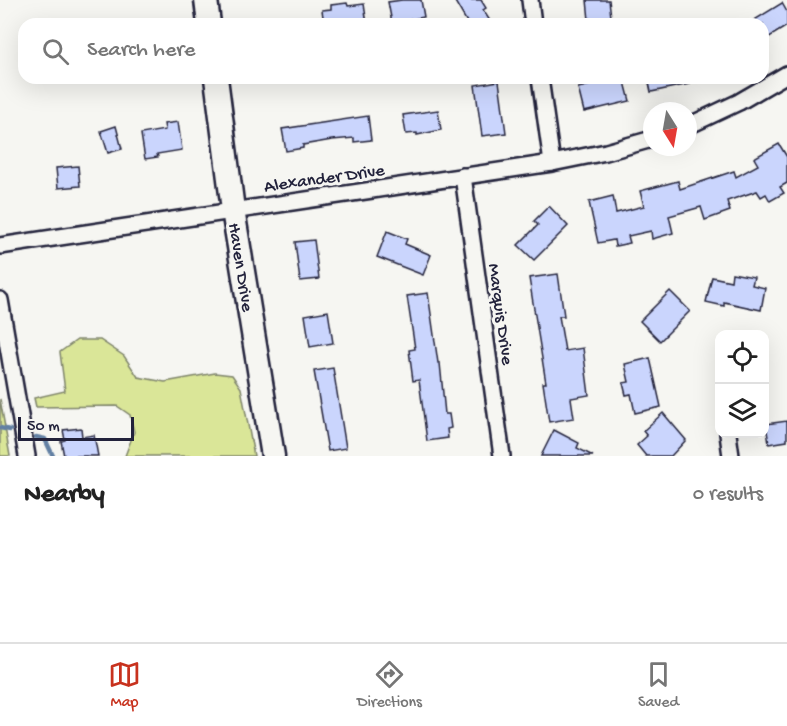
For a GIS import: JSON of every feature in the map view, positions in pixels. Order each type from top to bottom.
[{"type":"street","points":[[206,0],[208,18]]},
{"type":"street","points":[[530,0],[532,18]]},
{"type":"street","points":[[697,122],[739,102],[787,74]]},
{"type":"street","name":"Haven Drive","points":[[217,84],[233,210],[273,456]]},
{"type":"street","points":[[541,84],[552,163]]},
{"type":"street","name":"Alexander Drive","points":[[0,246],[552,163],[643,142]]},
{"type":"street","name":"Marquis Drive","points":[[463,176],[502,456]]},
{"type":"street","points":[[0,300],[27,456]]},
{"type":"street","points":[[729,438],[731,456]]},
{"type":"green space","points":[[77,340],[100,340],[124,356],[138,377],[165,382],[215,373],[232,375],[241,388],[254,456],[125,456],[134,432],[130,415],[117,406],[36,407],[34,398],[65,391],[60,352]]},
{"type":"green space","points":[[0,399],[10,456],[0,456]]},
{"type":"building","points":[[421,0],[424,17],[391,18],[388,2]]},
{"type":"building","points":[[454,0],[481,0],[486,8],[483,10],[488,18],[464,18]]},
{"type":"building","points":[[587,0],[609,0],[611,17],[589,18]]},
{"type":"building","points":[[782,3],[787,12],[787,26],[769,37],[769,18],[758,18]]},
{"type":"building","points":[[364,4],[366,18],[323,18],[322,10],[331,9],[331,5]]},
{"type":"building","points":[[499,84],[506,133],[482,136],[475,85]]},
{"type":"building","points":[[595,84],[626,84],[630,101],[584,112],[578,88]]},
{"type":"building","points":[[649,84],[690,84],[651,92]]},
{"type":"building","points":[[438,110],[441,130],[417,135],[417,133],[406,134],[403,115]]},
{"type":"building","points":[[368,116],[371,140],[354,142],[354,138],[332,140],[303,145],[303,148],[286,151],[282,129]]},
{"type":"building","points":[[178,122],[182,150],[157,154],[158,157],[145,159],[141,134],[165,130],[164,124]]},
{"type":"building","points":[[116,126],[122,149],[108,153],[101,131]]},
{"type":"building","points":[[779,144],[787,157],[787,183],[780,187],[784,193],[770,201],[766,194],[761,197],[757,191],[727,201],[730,211],[705,220],[701,207],[669,216],[673,233],[652,239],[651,231],[628,236],[630,243],[615,246],[614,240],[598,243],[589,202],[613,196],[616,213],[644,206],[640,191],[678,181],[680,189],[734,171],[736,177],[758,165],[754,158]]},
{"type":"building","points":[[78,166],[80,186],[58,188],[56,168]]},
{"type":"building","points":[[549,206],[568,226],[534,260],[518,245],[538,225],[534,221]]},
{"type":"building","points":[[387,231],[407,239],[405,244],[431,255],[423,275],[377,257]]},
{"type":"building","points":[[314,240],[319,279],[300,281],[295,242]]},
{"type":"building","points":[[732,273],[754,277],[752,285],[765,288],[761,310],[724,302],[724,306],[706,302],[712,277],[731,281]]},
{"type":"building","points":[[558,274],[564,316],[559,316],[565,351],[583,348],[589,395],[571,398],[574,418],[549,422],[543,383],[546,383],[529,278]]},
{"type":"building","points":[[670,291],[690,311],[660,341],[640,321]]},
{"type":"building","points":[[428,293],[438,363],[440,363],[445,414],[449,414],[451,428],[447,429],[448,438],[427,441],[419,380],[413,381],[409,350],[415,349],[407,296]]},
{"type":"building","points":[[328,311],[333,343],[310,347],[305,315]]},
{"type":"building","points":[[650,358],[661,407],[635,413],[631,394],[626,395],[623,383],[629,382],[625,364]]},
{"type":"building","points":[[333,368],[346,448],[328,451],[314,371]]},
{"type":"building","points":[[663,413],[686,440],[671,456],[646,456],[637,445],[647,436],[643,431]]},
{"type":"building","points":[[787,421],[787,441],[769,444],[769,424]]},
{"type":"building","points":[[81,428],[82,437],[94,435],[98,456],[64,456],[61,441],[65,440],[63,430]]},
{"type":"building","points":[[554,430],[579,443],[577,448],[593,456],[541,456]]},
{"type":"waterway","points":[[0,428],[10,430]]},
{"type":"waterway","points":[[36,437],[45,439],[53,456]]}]
